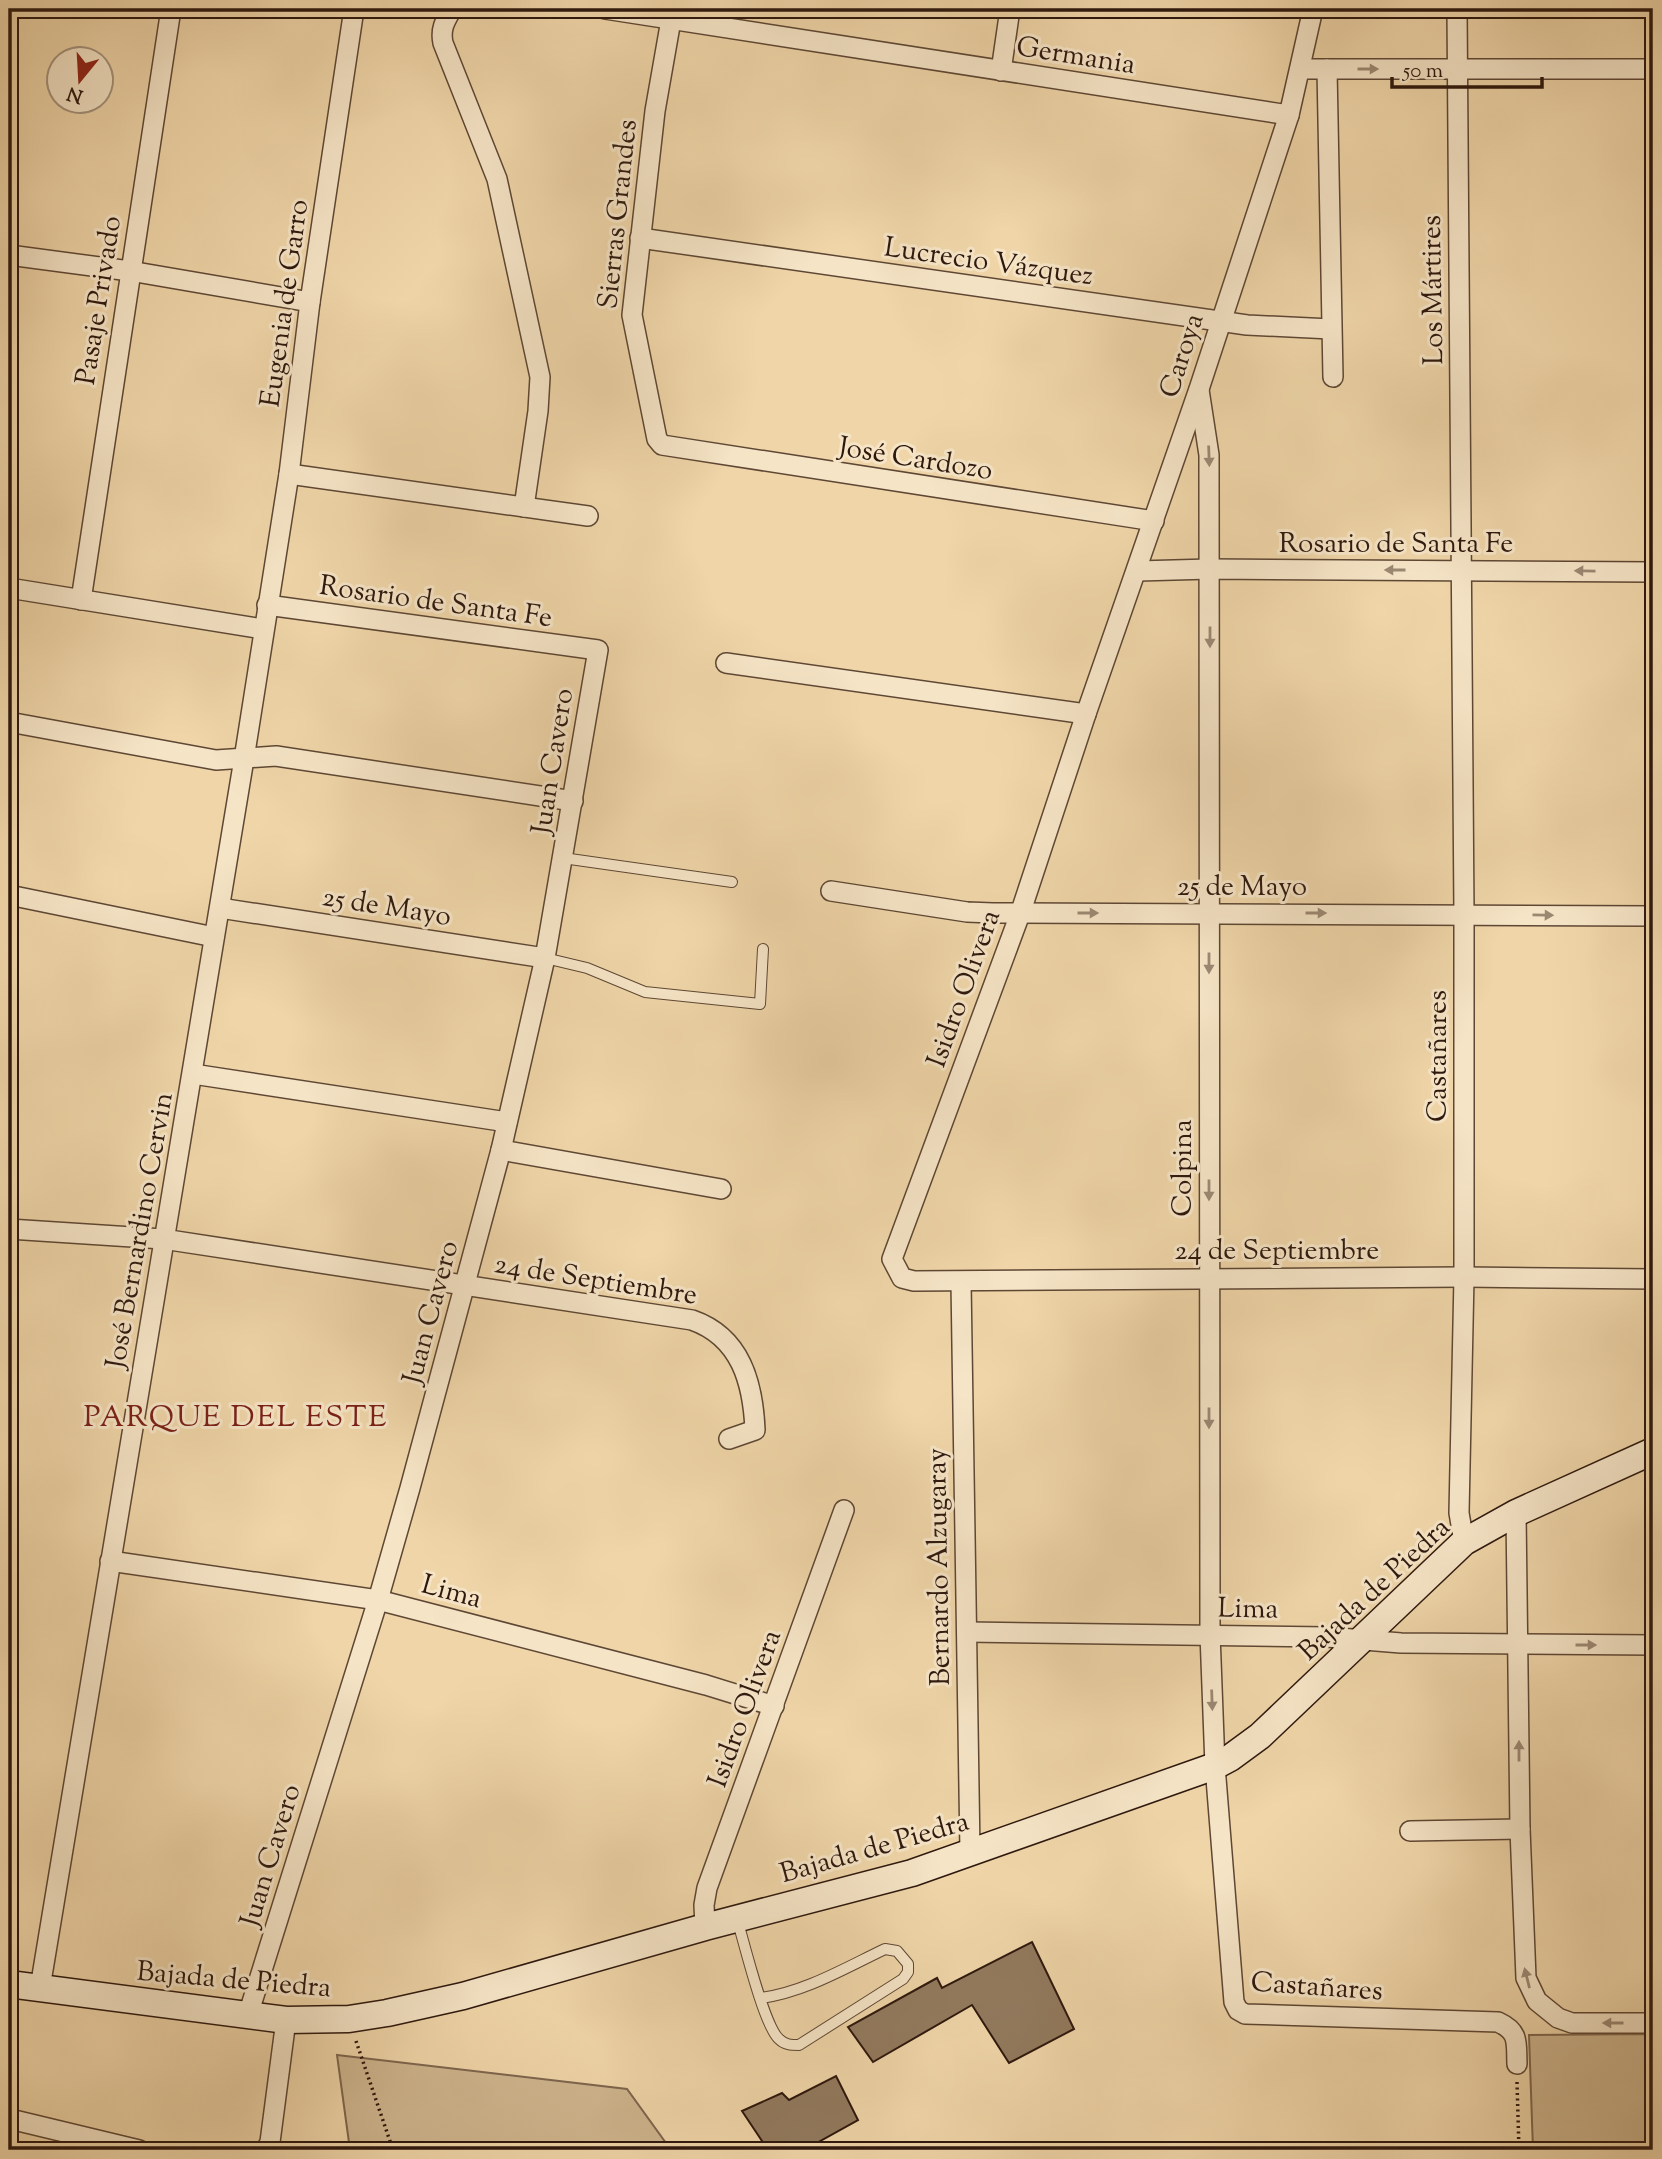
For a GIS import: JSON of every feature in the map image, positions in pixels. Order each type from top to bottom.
[{"type":"main road","name":"Bajada de Piedra","points":[[9,1984],[286,2020],[349,2019],[463,1996],[705,1927],[912,1873],[1215,1766],[1230,1758],[1260,1736],[1464,1542],[1516,1513],[1653,1451]]},
{"type":"street","name":"Pasaje Privado","points":[[81,600],[171,9]]},
{"type":"street","name":"Eugenia de Garro","points":[[267,606],[289,474],[310,302],[355,9]]},
{"type":"street","points":[[452,9],[443,25],[443,43],[497,179],[540,377],[538,411],[524,507]]},
{"type":"street","name":"Germania","points":[[605,9],[679,17],[1001,71],[1289,115]]},
{"type":"street","points":[[1001,71],[1010,9]]},
{"type":"street","name":"Caroya","points":[[1086,714],[1138,571],[1289,115],[1313,9]]},
{"type":"street","name":"Los Mártires","points":[[1457,9],[1463,570]]},
{"type":"street","name":"Sierras Grandes","points":[[669,448],[662,446],[657,439],[634,330],[632,302],[655,111],[679,17]]},
{"type":"street","points":[[1300,69],[1653,69]]},
{"type":"street","points":[[1327,69],[1333,377]]},
{"type":"street","name":"Lucrecio Vázquez","points":[[640,238],[1247,325],[1331,329]]},
{"type":"street","points":[[9,255],[130,271],[310,302]]},
{"type":"street","name":"Colpina","points":[[1199,389],[1209,455],[1210,1634],[1215,1766]]},
{"type":"street","name":"José Cardozo","points":[[669,448],[1154,522]]},
{"type":"street","points":[[289,474],[588,516]]},
{"type":"street","name":"Rosario de Santa Fe","points":[[1138,571],[1210,569],[1653,572]]},
{"type":"street","name":"Castañares","points":[[1463,570],[1464,1277],[1459,1513],[1464,1542]]},
{"type":"street","points":[[9,588],[263,629]]},
{"type":"street","name":"Rosario de Santa Fe","points":[[267,606],[598,650]]},
{"type":"street","name":"José Bernardino Cervin","points":[[40,1988],[163,1239],[193,1074],[267,606]]},
{"type":"street","name":"Juan Cavero","points":[[248,2015],[378,1600],[501,1150],[545,958],[598,650]]},
{"type":"street","points":[[726,663],[1086,714]]},
{"type":"street","name":"Isidro Olivera","points":[[902,1278],[892,1259],[1020,914],[1086,714]]},
{"type":"street","points":[[9,722],[216,760],[275,756],[573,801]]},
{"type":"street","name":"25 de Mayo","points":[[831,891],[967,912],[1020,914],[1653,916]]},
{"type":"street","points":[[9,895],[214,936]]},
{"type":"street","name":"25 de Mayo","points":[[220,908],[545,958]]},
{"type":"street","points":[[193,1074],[507,1122]]},
{"type":"street","points":[[501,1150],[721,1189]]},
{"type":"street","name":"24 de Septiembre","points":[[9,1229],[163,1239],[692,1320],[708,1325],[724,1338],[739,1357],[746,1373],[755,1430],[729,1439]]},
{"type":"street","name":"24 de Septiembre","points":[[902,1278],[914,1281],[961,1282],[1209,1277],[1653,1279]]},
{"type":"street","name":"Bernardo Alzugaray","points":[[961,1282],[970,1853]]},
{"type":"street","name":"Isidro Olivera","points":[[705,1927],[707,1888],[844,1510]]},
{"type":"street","points":[[1516,1513],[1520,1829],[1526,1978],[1537,2001],[1558,2018],[1573,2023],[1653,2023]]},
{"type":"street","name":"Lima","points":[[110,1561],[378,1600],[706,1685],[774,1706]]},
{"type":"street","name":"Lima","points":[[967,1632],[1210,1634],[1363,1639],[1401,1643],[1653,1645]]},
{"type":"street","name":"Castañares","points":[[1215,1766],[1234,2001],[1238,2010],[1245,2014],[1498,2022],[1509,2027],[1516,2036],[1517,2064]]},
{"type":"street","points":[[1410,1831],[1520,1829]]},
{"type":"street","points":[[266,2150],[270,2142],[286,2020]]},
{"type":"street","points":[[10,2119],[139,2150]]},
{"type":"lane","points":[[563,858],[732,882]]},
{"type":"lane","points":[[545,958],[587,968],[645,992],[760,1004],[763,949]]},
{"type":"lane","points":[[737,1919],[761,1998],[770,2027],[778,2039],[787,2045],[799,2045],[903,1979],[908,1972],[908,1964],[897,1951],[885,1949],[800,1989],[761,1998]]},
{"type":"path","points":[[349,2019],[393,2150]]},
{"type":"path","points":[[1517,2064],[1519,2150]]},
{"type":"shaded area","points":[[1653,2034],[1653,2150],[1533,2150],[1529,2035]]},
{"type":"shaded area","points":[[337,2055],[627,2089],[671,2150],[350,2150]]},
{"type":"building","points":[[1032,1942],[1074,2029],[1009,2063],[972,2005],[873,2062],[848,2027],[937,1978],[942,1988]]},
{"type":"building","points":[[836,2076],[858,2120],[804,2150],[768,2150],[742,2111],[782,2093],[789,2100]]},
{"type":"district","name":"PARQUE DEL ESTE","points":[[236,1416]]}]
